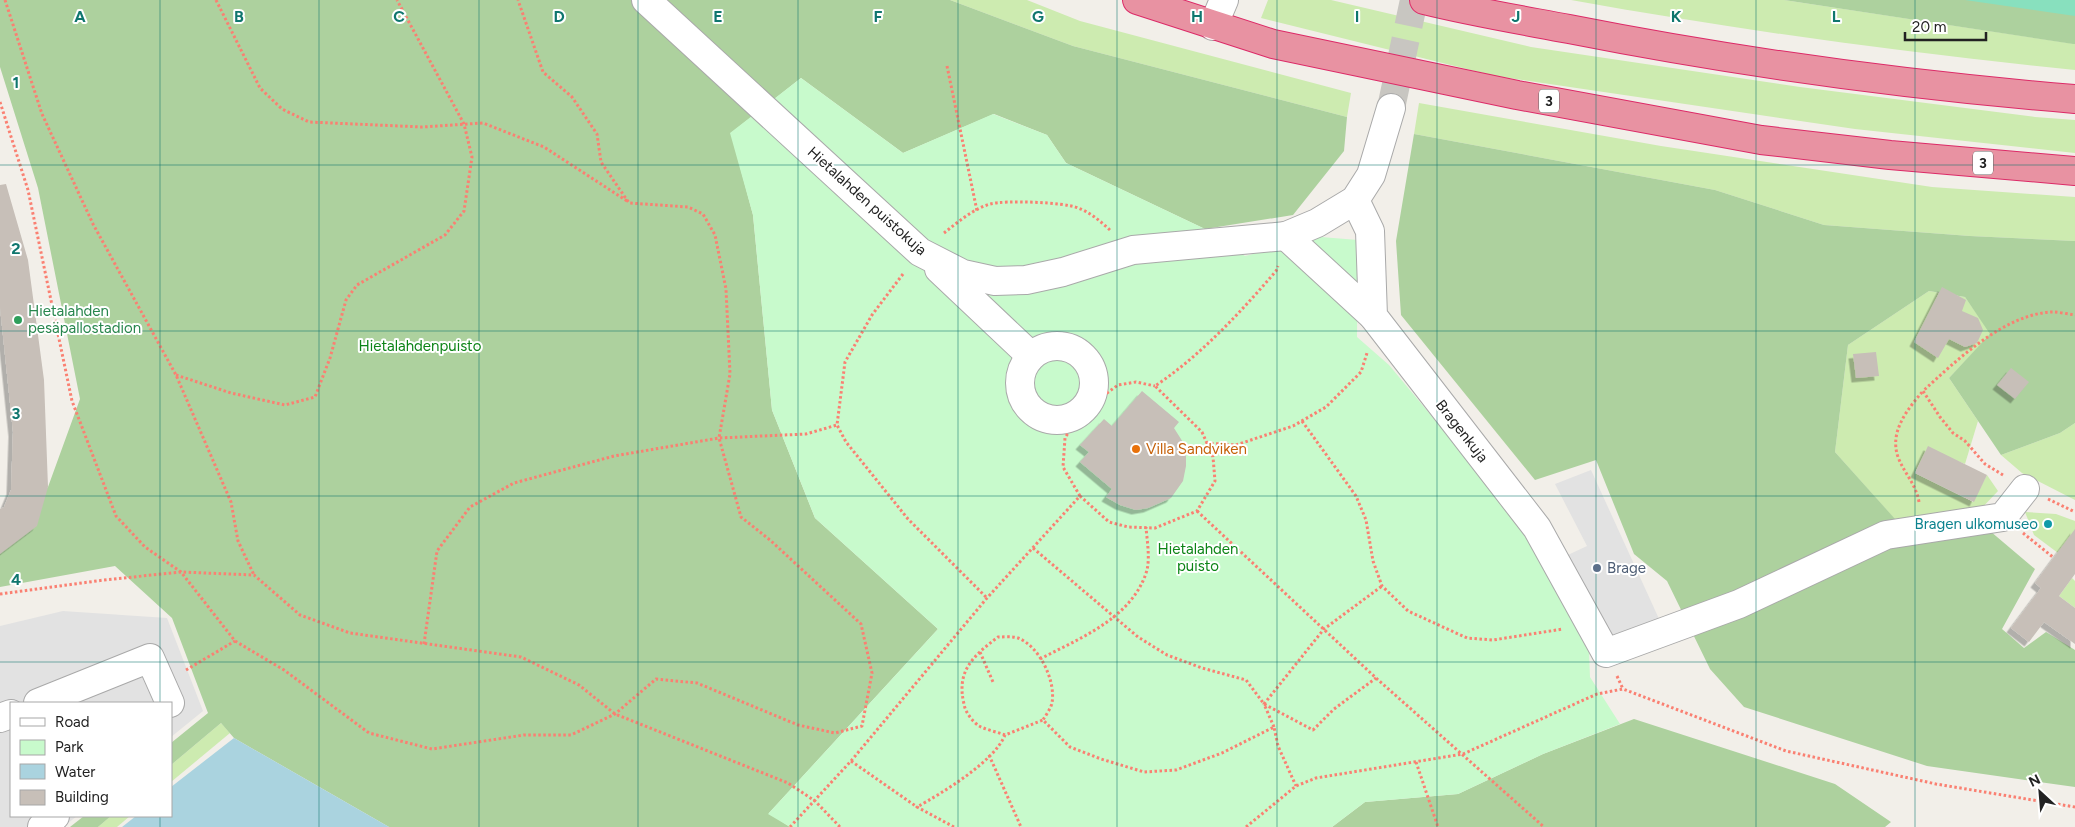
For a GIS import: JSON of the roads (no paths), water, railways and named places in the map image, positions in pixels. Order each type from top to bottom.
[{"type":"highway","name":"3","points":[[1137,0],[1273,44],[1517,95],[1761,140],[1890,155],[2075,171]]},
{"type":"highway","points":[[1424,0],[1650,45],[1787,66],[2006,93],[2075,99]]},
{"type":"street","name":"Hietalahden puistokuja","points":[[646,0],[920,252],[963,274],[995,281],[1026,280],[1062,272],[1133,250],[1286,236],[1317,223],[1355,200],[1371,175],[1391,108]]},
{"type":"street","points":[[1213,26],[1224,0]]},
{"type":"street","points":[[1355,200],[1370,232],[1376,320]]},
{"type":"street","name":"Bragenkuja","points":[[1286,236],[1376,320],[1537,528],[1606,653],[1740,604],[1886,536],[2003,517],[2025,489]]},
{"type":"street","points":[[920,252],[1031,356]]},
{"type":"street","points":[[1049,346],[1069,347],[1085,358],[1094,376],[1092,396],[1081,412],[1066,419],[1050,420],[1035,413],[1024,401],[1020,385],[1022,369],[1031,356],[1049,346]]},
{"type":"street","points":[[40,702],[150,658],[168,698]]},
{"type":"street","points":[[42,827],[54,817]]},
{"type":"water","points":[[234,738],[389,827],[122,827],[135,817],[172,817],[172,786]]},
{"type":"tunnel","points":[[1391,108],[1414,0]]},
{"type":"place","name":"Hietalahden pesäpallostadion","points":[[18,320]]},
{"type":"place","name":"Villa Sandviken","points":[[1136,449]]},
{"type":"place","name":"Bragen ulkomuseo","points":[[2048,524]]},
{"type":"place","name":"Brage","points":[[1597,568]]},
{"type":"park label","name":"Hietalahdenpuisto","points":[[420,346]]},
{"type":"park label","name":"Hietalahden puisto","points":[[1198,558]]}]
